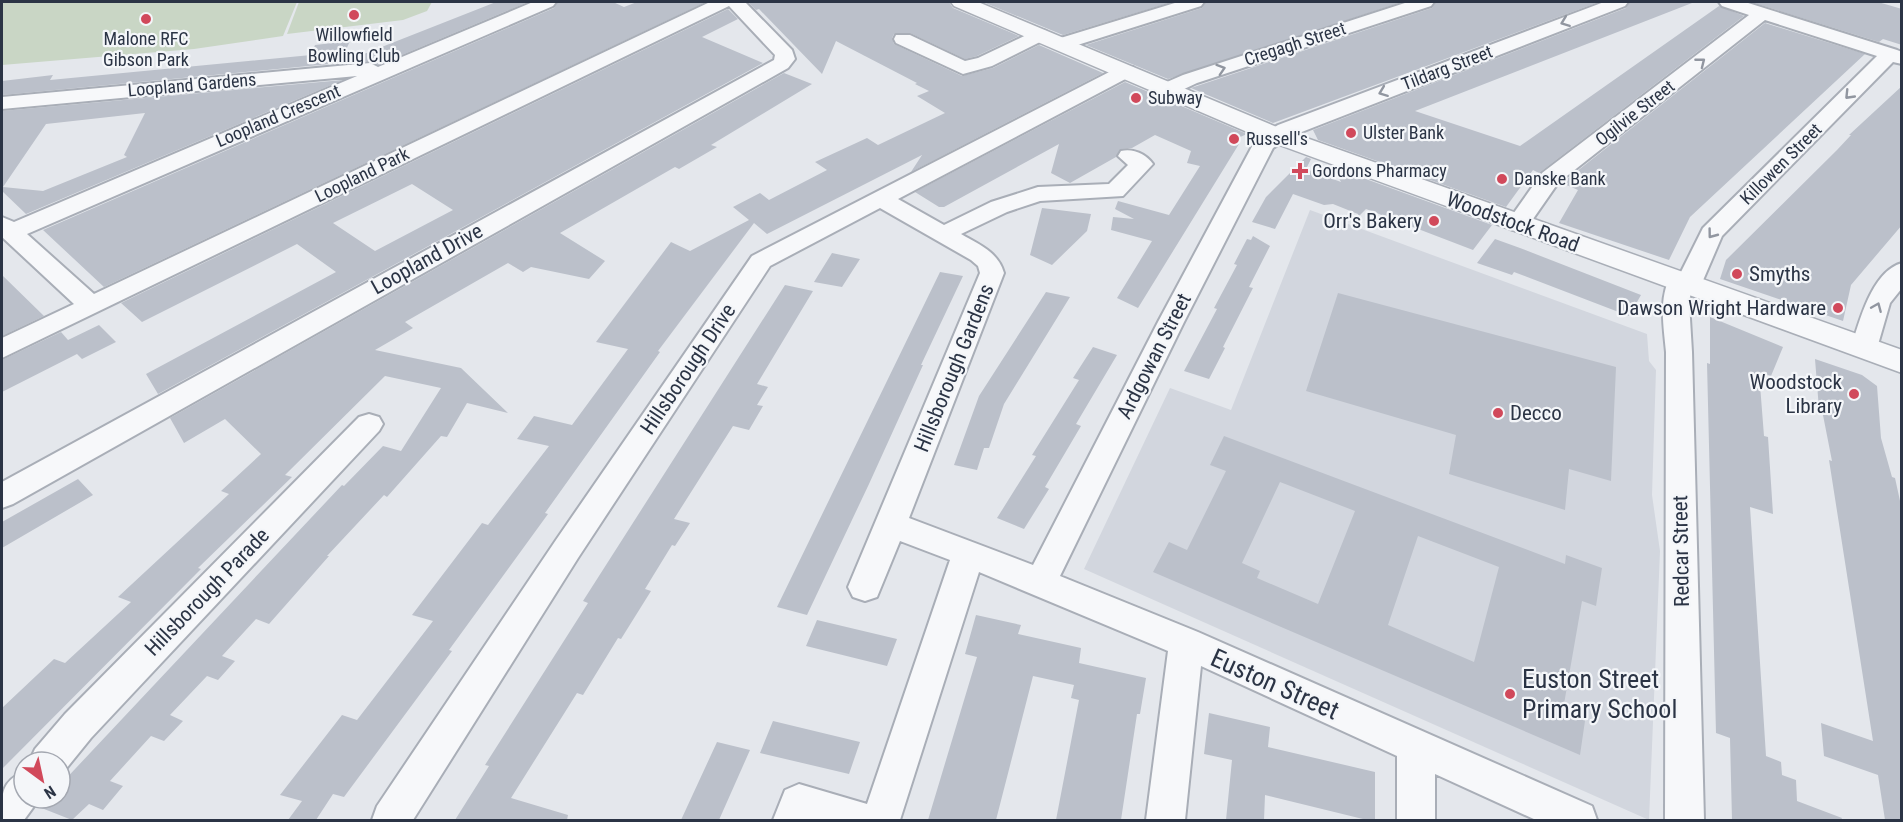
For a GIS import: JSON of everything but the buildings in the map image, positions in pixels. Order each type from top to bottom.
[{"type":"street","name":"Loopland Crescent","points":[[6,228],[547,2]]},
{"type":"street","name":"Loopland Drive","points":[[2,496],[781,64],[785,59],[785,54],[735,2]]},
{"type":"street","name":"Woodstock Road","points":[[961,2],[1275,135],[1902,362]]},
{"type":"street","points":[[903,39],[963,69],[1050,40],[1195,2]]},
{"type":"street","name":"Cregagh Street","points":[[1167,89],[1198,76],[1425,2]]},
{"type":"street","name":"Tildarg Street","points":[[1275,135],[1619,2]]},
{"type":"street","points":[[1728,2],[1896,56]]},
{"type":"street","name":"Loopland Park","points":[[2,349],[704,4]]},
{"type":"street","name":"Ogilvie Street","points":[[1518,224],[1550,178],[1763,13]]},
{"type":"street","name":"Killowen Street","points":[[1676,281],[1711,233],[1896,56]]},
{"type":"street","name":"Loopland Gardens","points":[[2,103],[366,69],[382,71]]},
{"type":"street","name":"Hillsborough Drive","points":[[391,820],[574,540],[761,261],[1126,71]]},
{"type":"street","name":"Ardgowan Street","points":[[1041,581],[1250,166],[1264,144],[1275,135]]},
{"type":"street","points":[[943,234],[999,207],[1038,194],[1115,191],[1142,164],[1129,156]]},
{"type":"street","name":"Hillsborough Gardens","points":[[865,587],[992,273],[989,263],[980,255],[879,198]]},
{"type":"street","points":[[6,228],[91,305]]},
{"type":"street","points":[[1864,348],[1878,301],[1902,271]]},
{"type":"street","name":"Redcar Street","points":[[1676,281],[1679,352],[1684,820]]},
{"type":"street","name":"Hillsborough Parade","points":[[58,750],[95,708],[369,424]]},
{"type":"street","points":[[881,820],[969,553],[890,524]]},
{"type":"street","name":"Euston Street","points":[[969,553],[1186,643],[1578,820]]},
{"type":"street","points":[[1165,820],[1186,643]]},
{"type":"street","points":[[1416,748],[1416,820]]},
{"type":"street","points":[[792,820],[799,803],[860,820]]},
{"type":"street","points":[[2,817],[12,805]]},
{"type":"shaded area","name":"Euston Street Primary School","points":[[1310,210],[1647,334],[1649,361],[1656,370],[1652,495],[1660,551],[1649,820],[1084,569],[1170,388],[1231,410]]},
{"type":"green space","name":"Malone RFC Gibson Park","points":[[2,2],[297,2],[283,36],[194,49],[2,65]]},
{"type":"green space","name":"Willowfield Bowling Club","points":[[299,2],[432,2],[427,11],[403,20],[287,34]]},
{"type":"place","name":"Willowfield Bowling Club","points":[[354,15]]},
{"type":"place","name":"Malone RFC Gibson Park","points":[[146,19]]},
{"type":"place","name":"Subway","points":[[1136,98]]},
{"type":"place","name":"Ulster Bank","points":[[1351,133]]},
{"type":"place","name":"Russell's","points":[[1234,139]]},
{"type":"place","name":"Gordons Pharmacy","points":[[1300,171]]},
{"type":"place","name":"Danske Bank","points":[[1502,179]]},
{"type":"place","name":"Orr's Bakery","points":[[1434,221]]},
{"type":"place","name":"Smyths","points":[[1737,274]]},
{"type":"place","name":"Dawson Wright Hardware","points":[[1838,308]]},
{"type":"place","name":"Woodstock Library","points":[[1854,394]]},
{"type":"place","name":"Decco","points":[[1498,413]]},
{"type":"place","name":"Euston Street Primary School","points":[[1510,694]]}]
